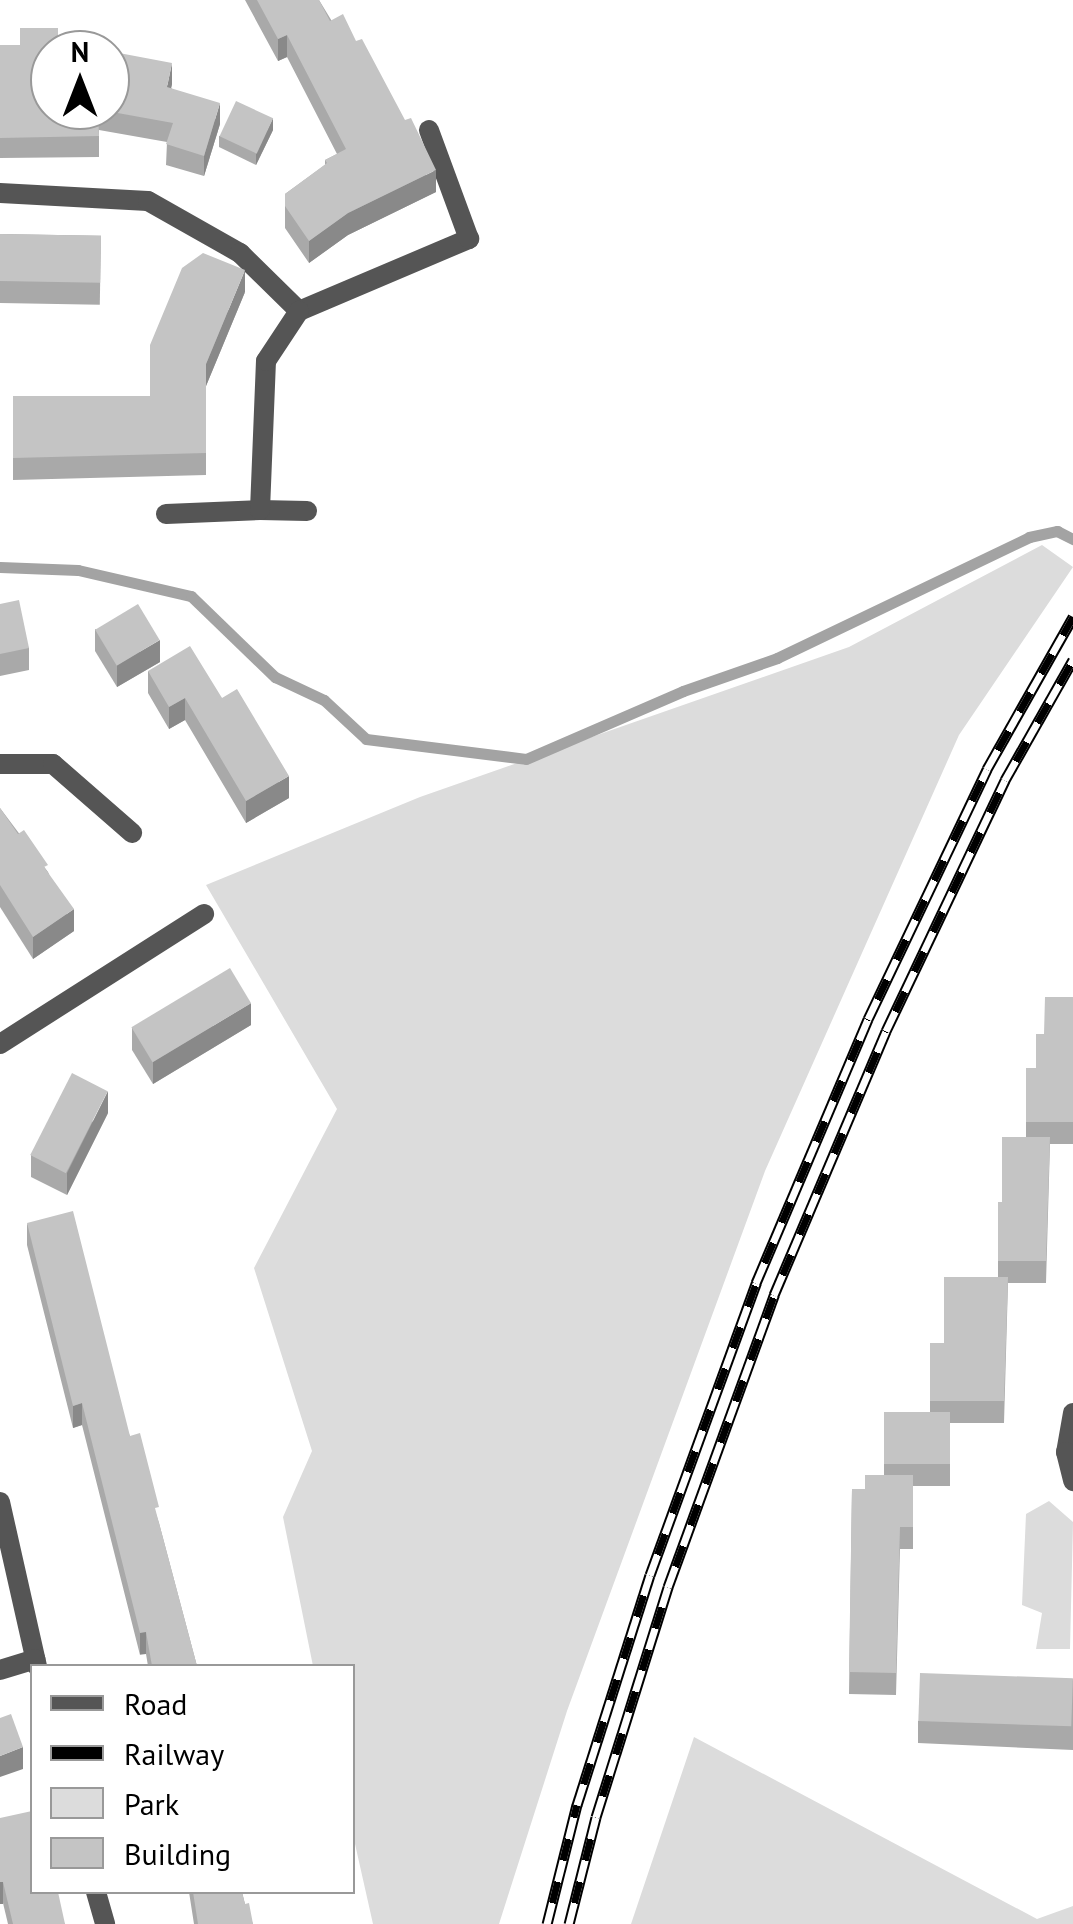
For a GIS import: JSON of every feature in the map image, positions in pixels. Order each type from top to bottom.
[{"type":"street","points":[[260,510],[266,362],[299,311],[469,239],[429,130]]},
{"type":"street","points":[[0,193],[148,201],[240,253],[299,311]]},
{"type":"street","points":[[166,514],[306,511]]},
{"type":"street","points":[[0,764],[53,764],[132,833]]},
{"type":"street","points":[[0,1044],[204,914]]},
{"type":"street","points":[[1073,1413],[1066,1452],[1073,1481]]},
{"type":"street","points":[[0,1502],[36,1663]]},
{"type":"street","points":[[0,1670],[30,1664]]},
{"type":"street","points":[[97,1894],[105,1924]]},
{"type":"green space","points":[[1042,545],[1073,567],[959,735],[765,1171],[567,1711],[499,1924],[373,1924],[355,1844],[355,1664],[313,1664],[283,1517],[312,1451],[254,1268],[337,1109],[206,885],[420,797],[849,647]]},
{"type":"green space","points":[[1049,1501],[1073,1522],[1070,1649],[1036,1649],[1042,1613],[1022,1605],[1026,1514]]},
{"type":"green space","points":[[694,1737],[1037,1919],[1073,1906],[1073,1924],[631,1924]]},
{"type":"building","points":[[257,0],[319,0],[330,21],[343,14],[356,41],[362,39],[405,120],[411,118],[436,170],[348,213],[309,241],[285,206],[285,194],[327,163],[325,160],[346,149],[287,35],[278,39]]},
{"type":"building","points":[[20,28],[58,28],[30,30],[30,130],[99,130],[99,136],[0,138],[0,45],[20,45]]},
{"type":"building","points":[[130,55],[172,63],[167,87],[220,103],[204,156],[166,144],[173,123],[130,115]]},
{"type":"building","points":[[236,101],[273,118],[257,154],[220,136]]},
{"type":"building","points":[[0,234],[101,236],[100,283],[0,281]]},
{"type":"building","points":[[203,253],[245,270],[206,364],[206,453],[13,458],[13,396],[150,396],[150,345],[182,268]]},
{"type":"building","points":[[19,600],[29,648],[0,654],[0,604]]},
{"type":"building","points":[[138,604],[160,640],[117,666],[95,630]]},
{"type":"building","points":[[190,646],[222,698],[237,689],[289,776],[246,801],[185,698],[169,707],[148,671]]},
{"type":"building","points":[[0,808],[18,834],[24,830],[74,909],[33,937],[0,885]]},
{"type":"building","points":[[230,968],[251,1003],[153,1062],[131,1027]]},
{"type":"building","points":[[1045,997],[1073,997],[1073,1122],[1026,1122],[1026,1068],[1036,1068],[1036,1034],[1044,1034]]},
{"type":"building","points":[[72,1073],[108,1091],[66,1173],[30,1155]]},
{"type":"building","points":[[1002,1137],[1050,1137],[1046,1261],[998,1261]]},
{"type":"building","points":[[73,1211],[130,1436],[140,1433],[159,1507],[155,1508],[196,1664],[152,1664],[146,1632],[140,1633],[82,1403],[73,1406],[27,1223]]},
{"type":"building","points":[[944,1277],[1008,1277],[1004,1401],[930,1401],[930,1343],[944,1343]]},
{"type":"building","points":[[884,1412],[950,1412],[950,1464],[884,1464]]},
{"type":"building","points":[[865,1475],[913,1475],[913,1527],[900,1527],[896,1673],[849,1672],[852,1489],[865,1489]]},
{"type":"building","points":[[920,1673],[1073,1678],[1071,1726],[918,1721]]},
{"type":"building","points":[[11,1714],[23,1747],[0,1756],[0,1718]]},
{"type":"building","points":[[30,1811],[30,1894],[58,1894],[65,1924],[13,1924],[0,1882],[0,1818]]},
{"type":"building","points":[[193,1894],[242,1894],[245,1904],[249,1903],[253,1924],[198,1924]]},
{"type":"waterway","points":[[0,567],[78,570],[191,596],[275,677],[324,700],[366,739],[526,759],[683,691],[777,658],[1029,537],[1057,531],[1073,539]]},
{"type":"railway","points":[[547,1924],[577,1805],[650,1575],[756,1283],[868,1019],[987,769],[1073,617]]},
{"type":"railway","points":[[569,1924],[596,1817],[668,1587],[774,1295],[886,1031],[1005,780],[1073,660]]}]
